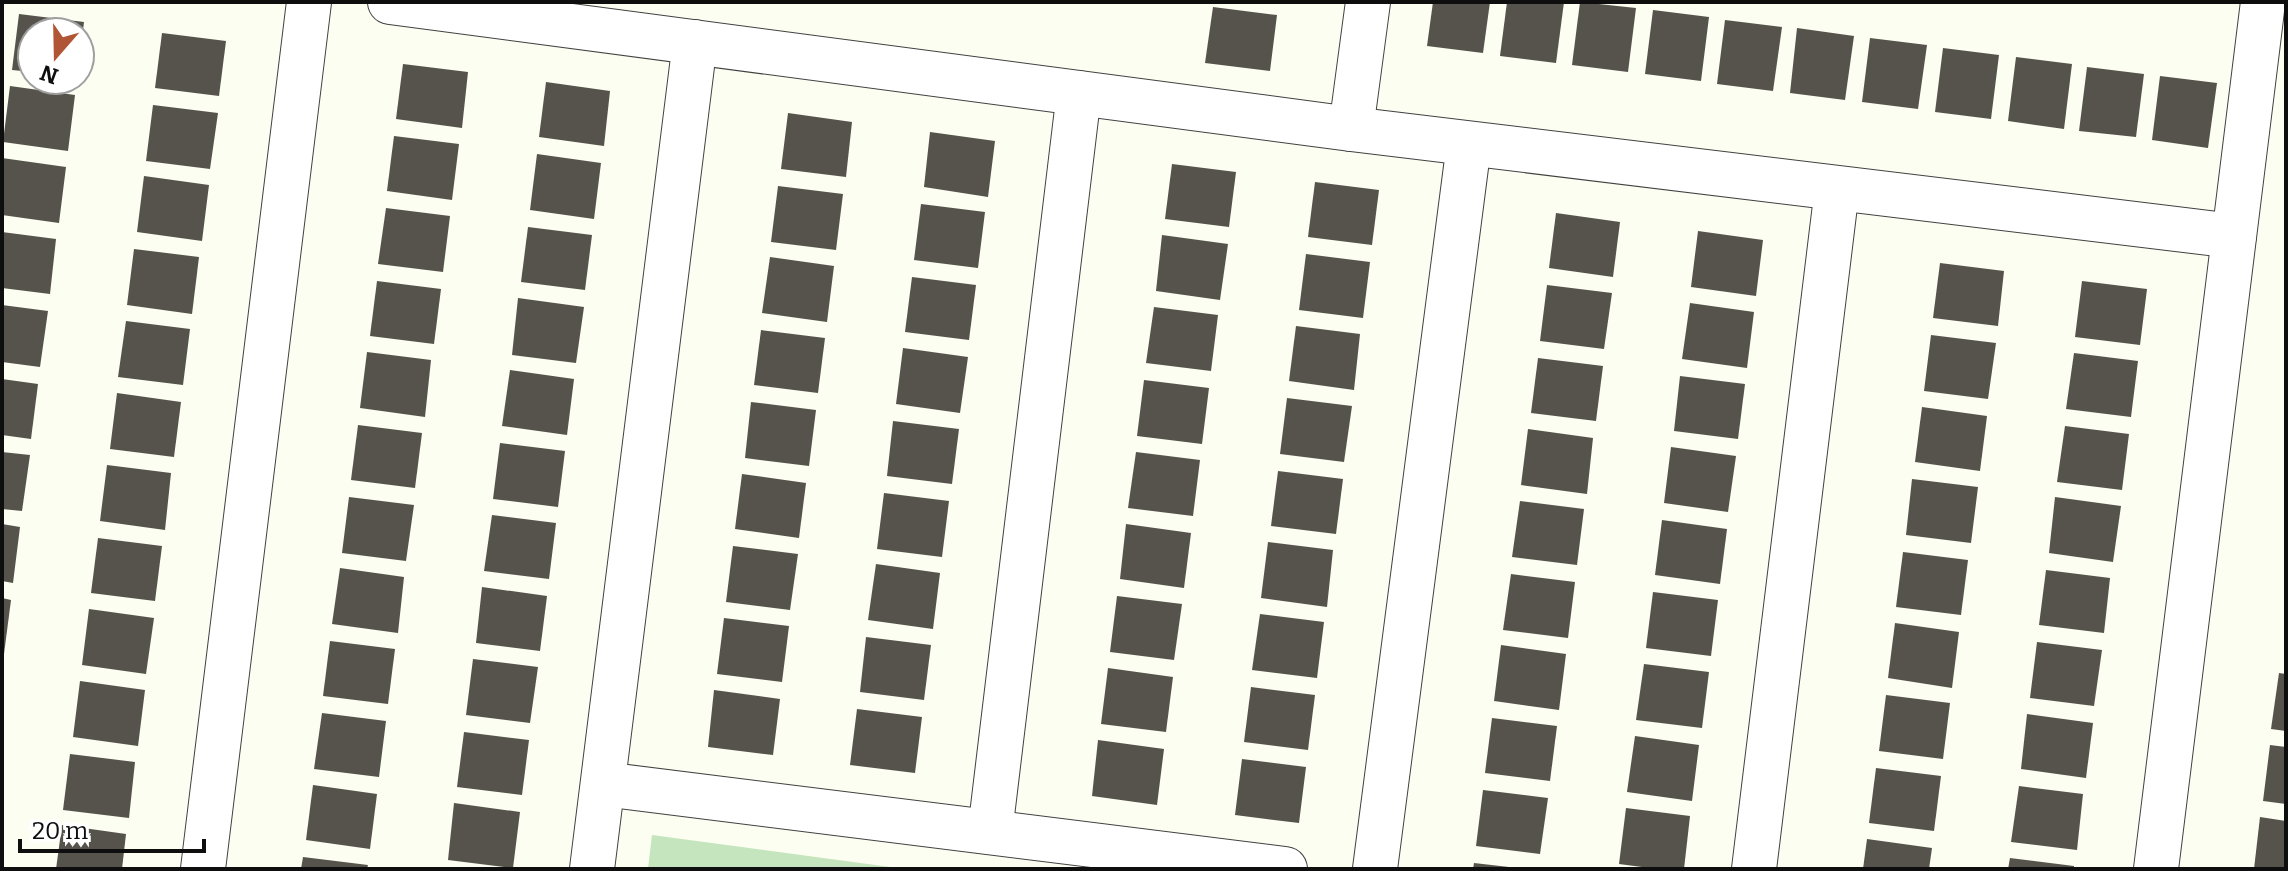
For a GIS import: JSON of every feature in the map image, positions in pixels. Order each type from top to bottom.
[{"type":"street","points":[[203,869],[309,2]]},
{"type":"street","points":[[390,2],[1469,144],[2234,236]]},
{"type":"street","points":[[1351,129],[1368,2]]},
{"type":"street","points":[[2156,869],[2263,2]]},
{"type":"street","points":[[592,869],[695,42]]},
{"type":"street","points":[[990,832],[1079,93]]},
{"type":"street","points":[[1375,869],[1469,144]]},
{"type":"street","points":[[1754,869],[1837,189]]},
{"type":"street","points":[[603,784],[1285,869]]},
{"type":"green space","points":[[652,835],[905,869],[648,869]]},
{"type":"building","points":[[1433,2],[1490,2],[1483,53],[1427,46]]},
{"type":"building","points":[[1507,2],[1564,2],[1556,63],[1500,56]]},
{"type":"building","points":[[1580,2],[1636,8],[1628,72],[1572,65]]},
{"type":"building","points":[[1213,7],[1277,15],[1270,71],[1205,63]]},
{"type":"building","points":[[1653,10],[1709,17],[1701,81],[1645,74]]},
{"type":"building","points":[[1725,20],[1782,27],[1773,91],[1717,84]]},
{"type":"building","points":[[1797,28],[1854,36],[1845,100],[1790,93]]},
{"type":"building","points":[[162,33],[226,41],[219,96],[155,88]]},
{"type":"building","points":[[16,38],[16,70],[12,70]]},
{"type":"building","points":[[1870,38],[1927,45],[1918,109],[1862,102]]},
{"type":"building","points":[[1943,48],[1999,55],[1991,119],[1935,112]]},
{"type":"building","points":[[2016,57],[2072,64],[2064,129],[2008,121]]},
{"type":"building","points":[[403,64],[468,72],[462,128],[396,119]]},
{"type":"building","points":[[2087,67],[2144,74],[2136,137],[2079,131]]},
{"type":"building","points":[[2160,76],[2217,83],[2208,148],[2152,140]]},
{"type":"building","points":[[546,82],[610,91],[604,146],[539,137]]},
{"type":"building","points":[[10,86],[16,87],[16,96],[75,96],[68,151],[3,142]]},
{"type":"building","points":[[153,105],[218,113],[210,169],[146,161]]},
{"type":"building","points":[[788,113],[852,122],[846,177],[781,169]]},
{"type":"building","points":[[930,132],[995,141],[988,197],[924,187]]},
{"type":"building","points":[[394,136],[459,144],[452,200],[387,191]]},
{"type":"building","points":[[537,154],[601,163],[594,219],[530,210]]},
{"type":"building","points":[[2,158],[66,167],[59,223],[2,215]]},
{"type":"building","points":[[1172,164],[1236,172],[1229,227],[1165,219]]},
{"type":"building","points":[[144,176],[209,185],[202,241],[137,232]]},
{"type":"building","points":[[1315,182],[1379,190],[1372,245],[1308,237]]},
{"type":"building","points":[[778,186],[843,194],[836,250],[771,242]]},
{"type":"building","points":[[921,204],[985,212],[978,268],[914,260]]},
{"type":"building","points":[[386,208],[450,216],[443,272],[378,264]]},
{"type":"building","points":[[1556,213],[1620,222],[1613,277],[1549,268]]},
{"type":"building","points":[[528,227],[592,235],[585,290],[521,282]]},
{"type":"building","points":[[1698,231],[1763,240],[1756,296],[1691,287]]},
{"type":"building","points":[[2,232],[56,239],[50,294],[2,288]]},
{"type":"building","points":[[1162,235],[1228,244],[1220,300],[1156,291]]},
{"type":"building","points":[[134,249],[199,257],[192,314],[127,305]]},
{"type":"building","points":[[1306,254],[1370,262],[1363,318],[1299,310]]},
{"type":"building","points":[[770,257],[834,266],[827,322],[762,313]]},
{"type":"building","points":[[1940,263],[2004,271],[1998,326],[1933,318]]},
{"type":"building","points":[[912,277],[976,285],[969,340],[905,332]]},
{"type":"building","points":[[377,281],[441,289],[434,344],[370,336]]},
{"type":"building","points":[[2082,281],[2147,289],[2140,345],[2075,337]]},
{"type":"building","points":[[1547,285],[1612,293],[1604,349],[1540,341]]},
{"type":"building","points":[[518,298],[584,307],[576,363],[512,355]]},
{"type":"building","points":[[1690,303],[1754,312],[1747,368],[1682,359]]},
{"type":"building","points":[[2,305],[48,311],[40,367],[2,362]]},
{"type":"building","points":[[1154,307],[1218,315],[1211,371],[1146,363]]},
{"type":"building","points":[[126,321],[190,329],[183,385],[118,377]]},
{"type":"building","points":[[1296,326],[1360,334],[1354,390],[1289,381]]},
{"type":"building","points":[[761,330],[825,338],[818,393],[754,385]]},
{"type":"building","points":[[1931,335],[1996,343],[1988,399],[1924,391]]},
{"type":"building","points":[[903,348],[968,357],[960,413],[896,404]]},
{"type":"building","points":[[367,352],[431,360],[425,417],[360,408]]},
{"type":"building","points":[[2074,353],[2138,361],[2131,417],[2066,409]]},
{"type":"building","points":[[1538,358],[1603,366],[1596,421],[1531,413]]},
{"type":"building","points":[[510,370],[574,379],[567,435],[502,426]]},
{"type":"building","points":[[1680,376],[1745,384],[1738,439],[1674,431]]},
{"type":"building","points":[[2,379],[38,384],[31,439],[2,435]]},
{"type":"building","points":[[1144,380],[1209,388],[1202,444],[1137,436]]},
{"type":"building","points":[[117,393],[181,402],[174,457],[110,449]]},
{"type":"building","points":[[1287,398],[1352,406],[1344,462],[1280,454]]},
{"type":"building","points":[[751,402],[816,410],[809,466],[745,458]]},
{"type":"building","points":[[1922,407],[1987,416],[1980,471],[1915,462]]},
{"type":"building","points":[[893,421],[959,429],[952,484],[887,476]]},
{"type":"building","points":[[358,425],[422,433],[415,488],[351,480]]},
{"type":"building","points":[[2065,426],[2129,434],[2122,490],[2057,482]]},
{"type":"building","points":[[1528,429],[1593,438],[1587,494],[1521,485]]},
{"type":"building","points":[[500,443],[565,451],[558,507],[493,499]]},
{"type":"building","points":[[1671,447],[1736,456],[1728,512],[1664,503]]},
{"type":"building","points":[[2,452],[30,455],[22,511],[2,509]]},
{"type":"building","points":[[1136,452],[1200,460],[1193,516],[1128,508]]},
{"type":"building","points":[[107,465],[171,473],[165,530],[100,521]]},
{"type":"building","points":[[1278,471],[1343,479],[1336,534],[1271,526]]},
{"type":"building","points":[[742,474],[806,483],[799,538],[735,529]]},
{"type":"building","points":[[1912,479],[1978,487],[1971,543],[1906,535]]},
{"type":"building","points":[[884,493],[949,501],[942,557],[877,549]]},
{"type":"building","points":[[349,497],[414,505],[406,561],[342,553]]},
{"type":"building","points":[[2055,497],[2121,506],[2113,562],[2049,553]]},
{"type":"building","points":[[1520,501],[1584,509],[1577,565],[1512,557]]},
{"type":"building","points":[[492,515],[556,523],[549,579],[484,571]]},
{"type":"building","points":[[1662,520],[1727,529],[1720,584],[1655,575]]},
{"type":"building","points":[[2,524],[20,527],[13,583],[2,581]]},
{"type":"building","points":[[1126,524],[1191,533],[1184,588],[1120,579]]},
{"type":"building","points":[[98,538],[162,546],[155,601],[91,593]]},
{"type":"building","points":[[1268,542],[1333,550],[1327,607],[1261,598]]},
{"type":"building","points":[[733,546],[798,554],[790,610],[726,602]]},
{"type":"building","points":[[1903,552],[1968,560],[1961,615],[1896,607]]},
{"type":"building","points":[[876,564],[940,573],[933,629],[868,620]]},
{"type":"building","points":[[340,568],[404,577],[398,633],[332,624]]},
{"type":"building","points":[[2046,570],[2110,578],[2104,633],[2039,625]]},
{"type":"building","points":[[1511,574],[1575,582],[1568,638],[1503,630]]},
{"type":"building","points":[[482,587],[547,596],[540,651],[476,643]]},
{"type":"building","points":[[1653,592],[1718,600],[1711,656],[1646,648]]},
{"type":"building","points":[[1117,596],[1182,604],[1174,660],[1110,652]]},
{"type":"building","points":[[2,598],[11,600],[4,654],[2,654]]},
{"type":"building","points":[[89,609],[154,618],[146,674],[82,665]]},
{"type":"building","points":[[1260,614],[1324,622],[1317,678],[1252,670]]},
{"type":"building","points":[[724,618],[789,626],[782,682],[717,674]]},
{"type":"building","points":[[1895,623],[1959,632],[1952,688],[1888,678]]},
{"type":"building","points":[[866,637],[931,645],[924,700],[860,692]]},
{"type":"building","points":[[330,641],[395,649],[388,704],[323,696]]},
{"type":"building","points":[[2037,642],[2102,650],[2094,706],[2030,698]]},
{"type":"building","points":[[1501,645],[1566,654],[1559,710],[1494,701]]},
{"type":"building","points":[[473,659],[538,667],[530,723],[466,715]]},
{"type":"building","points":[[1644,664],[1709,672],[1702,728],[1636,720]]},
{"type":"building","points":[[1108,668],[1173,677],[1166,732],[1101,724]]},
{"type":"building","points":[[2279,673],[2286,674],[2286,731],[2271,729]]},
{"type":"building","points":[[80,681],[145,690],[138,746],[73,737]]},
{"type":"building","points":[[1251,687],[1315,695],[1308,750],[1244,742]]},
{"type":"building","points":[[714,690],[780,699],[773,755],[708,747]]},
{"type":"building","points":[[1886,695],[1950,703],[1943,759],[1879,751]]},
{"type":"building","points":[[857,709],[922,717],[915,773],[850,765]]},
{"type":"building","points":[[322,713],[386,721],[379,777],[314,769]]},
{"type":"building","points":[[2027,714],[2093,723],[2086,778],[2021,769]]},
{"type":"building","points":[[1492,718],[1557,726],[1550,781],[1485,773]]},
{"type":"building","points":[[464,732],[529,740],[522,795],[457,787]]},
{"type":"building","points":[[1635,736],[1699,745],[1692,801],[1627,792]]},
{"type":"building","points":[[1098,740],[1164,749],[1157,805],[1092,796]]},
{"type":"building","points":[[2270,745],[2286,747],[2286,804],[2263,801]]},
{"type":"building","points":[[70,754],[135,762],[129,818],[63,810]]},
{"type":"building","points":[[1242,759],[1306,767],[1299,823],[1235,815]]},
{"type":"building","points":[[1876,768],[1941,776],[1934,831],[1869,823]]},
{"type":"building","points":[[313,785],[377,794],[370,849],[306,840]]},
{"type":"building","points":[[2019,786],[2083,794],[2077,850],[2011,842]]},
{"type":"building","points":[[1483,790],[1548,798],[1540,854],[1476,846]]},
{"type":"building","points":[[454,803],[520,812],[513,868],[448,860]]},
{"type":"building","points":[[1626,808],[1690,816],[1684,869],[1619,864]]},
{"type":"building","points":[[2260,817],[2286,821],[2286,869],[2254,869]]},
{"type":"building","points":[[62,825],[126,834],[122,869],[56,869]]},
{"type":"building","points":[[1867,839],[1932,848],[1929,869],[1863,869]]},
{"type":"building","points":[[303,857],[368,865],[367,869],[301,869]]},
{"type":"building","points":[[2010,858],[2074,866],[2074,869],[2008,869]]},
{"type":"building","points":[[1474,863],[1509,867],[1509,869],[1473,869]]}]
